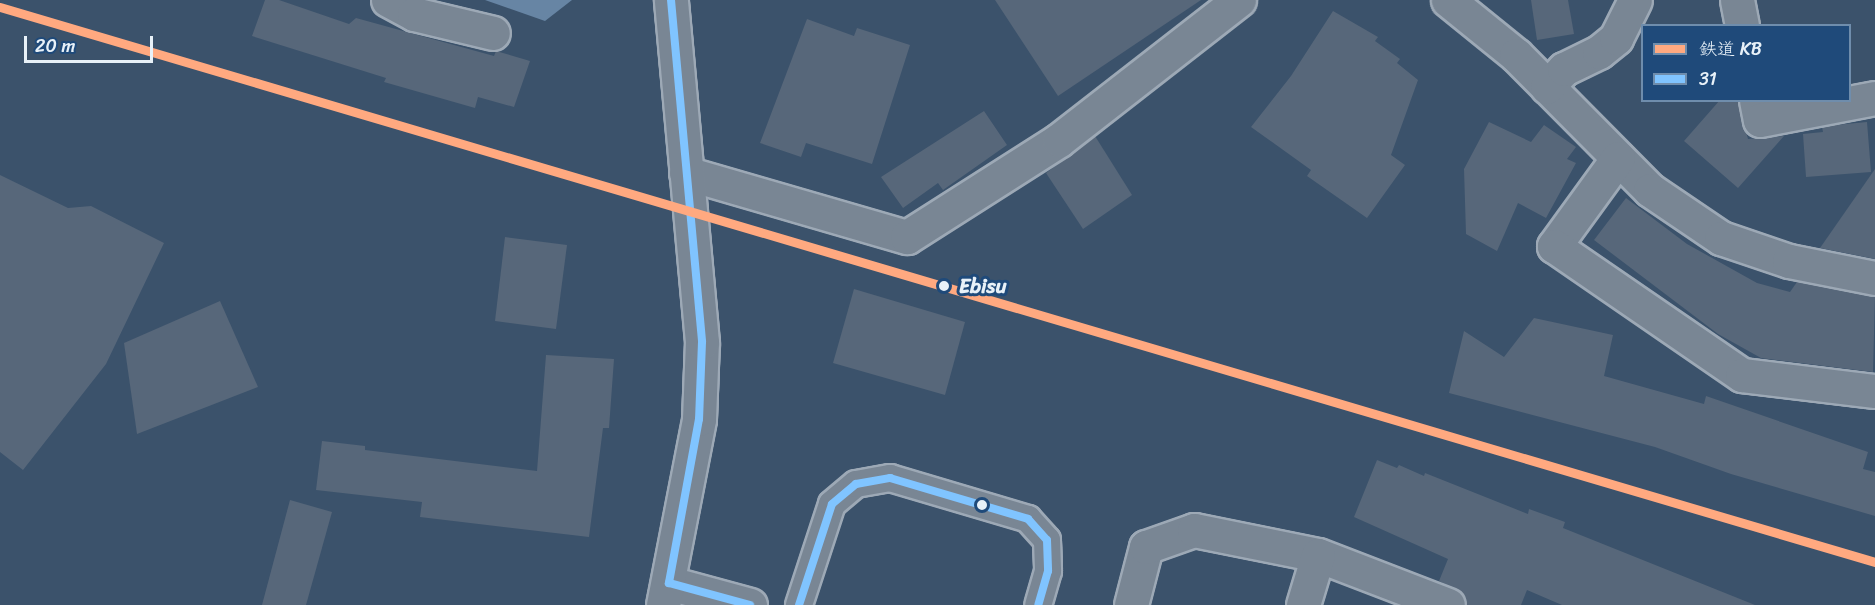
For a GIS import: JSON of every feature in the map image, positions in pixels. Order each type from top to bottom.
[{"type":"street","points":[[388,0],[414,14],[493,33]]},
{"type":"street","points":[[671,0],[701,364],[699,418],[666,594],[750,605]]},
{"type":"street","points":[[686,173],[907,237],[1059,140],[1239,0]]},
{"type":"street","points":[[1448,0],[1516,55],[1650,190],[1721,238],[1789,261],[1875,278]]},
{"type":"street","points":[[1547,87],[1563,69],[1599,52],[1616,38],[1635,0]]},
{"type":"street","points":[[1737,0],[1742,24]]},
{"type":"street","points":[[1756,102],[1760,120],[1875,98]]},
{"type":"street","points":[[1618,158],[1554,246],[1742,375],[1875,391]]},
{"type":"street","points":[[1131,605],[1146,547],[1194,530],[1318,555],[1448,605]]},
{"type":"street","points":[[1304,605],[1318,555]]},
{"type":"lane","points":[[799,605],[832,504],[856,484],[890,477],[1028,519],[1047,540],[1048,571],[1038,605]]},
{"type":"water","points":[[485,0],[572,0],[545,21]]},
{"type":"building","points":[[265,0],[279,0],[349,24],[356,18],[494,56],[496,51],[530,61],[514,107],[478,97],[475,108],[384,82],[386,78],[252,36]]},
{"type":"building","points":[[995,0],[1201,0],[1058,96]]},
{"type":"building","points":[[1531,0],[1568,0],[1574,34],[1537,40]]},
{"type":"building","points":[[1333,11],[1378,37],[1375,41],[1400,59],[1397,63],[1418,80],[1391,155],[1405,165],[1367,218],[1307,176],[1311,170],[1251,127],[1291,76]]},
{"type":"building","points":[[807,19],[854,36],[857,28],[910,45],[872,164],[806,143],[801,157],[760,143]]},
{"type":"building","points":[[1718,102],[1739,102],[1748,139],[1784,136],[1738,188],[1684,141]]},
{"type":"building","points":[[984,111],[1007,145],[943,190],[938,183],[903,208],[881,177]]},
{"type":"building","points":[[1489,122],[1531,142],[1544,125],[1576,147],[1567,159],[1576,163],[1546,218],[1518,203],[1497,251],[1466,234],[1464,169]]},
{"type":"building","points":[[1867,122],[1871,172],[1806,177],[1803,134],[1823,132],[1822,127]]},
{"type":"building","points":[[1095,136],[1132,195],[1083,229],[1046,173]]},
{"type":"building","points":[[1875,169],[1875,259],[1820,248]]},
{"type":"building","points":[[0,175],[68,208],[91,206],[164,243],[106,364],[23,470],[0,452]]},
{"type":"building","points":[[1626,198],[1687,244],[1757,283],[1790,292],[1797,282],[1875,296],[1873,372],[1761,358],[1718,334],[1594,240]]},
{"type":"building","points":[[505,237],[567,245],[556,329],[495,321]]},
{"type":"building","points":[[854,289],[965,322],[945,395],[833,363]]},
{"type":"building","points":[[220,301],[258,387],[137,434],[124,343]]},
{"type":"building","points":[[1534,318],[1613,335],[1604,376],[1704,404],[1706,396],[1868,452],[1863,469],[1875,472],[1875,516],[1731,474],[1655,447],[1449,393],[1464,331],[1504,357]]},
{"type":"building","points":[[546,355],[614,359],[609,428],[603,428],[589,537],[420,517],[422,502],[316,490],[322,441],[365,446],[365,450],[537,471]]},
{"type":"building","points":[[1377,460],[1397,468],[1399,465],[1424,476],[1425,473],[1528,514],[1529,509],[1565,522],[1563,528],[1755,605],[1562,605],[1527,590],[1521,605],[1466,605],[1462,593],[1439,581],[1448,559],[1354,517]]},
{"type":"building","points":[[290,500],[332,512],[306,605],[262,605]]},
{"type":"rail line","name":"KB","points":[[0,7],[1875,562]]},
{"type":"transit line","name":"31","points":[[671,0],[702,342],[699,419],[669,583],[750,605]]},
{"type":"transit line","name":"31","points":[[799,605],[832,504],[856,484],[890,478],[1028,519],[1047,540],[1048,571],[1038,605]]},
{"type":"place","name":"Ebisu","points":[[944,286]]}]
